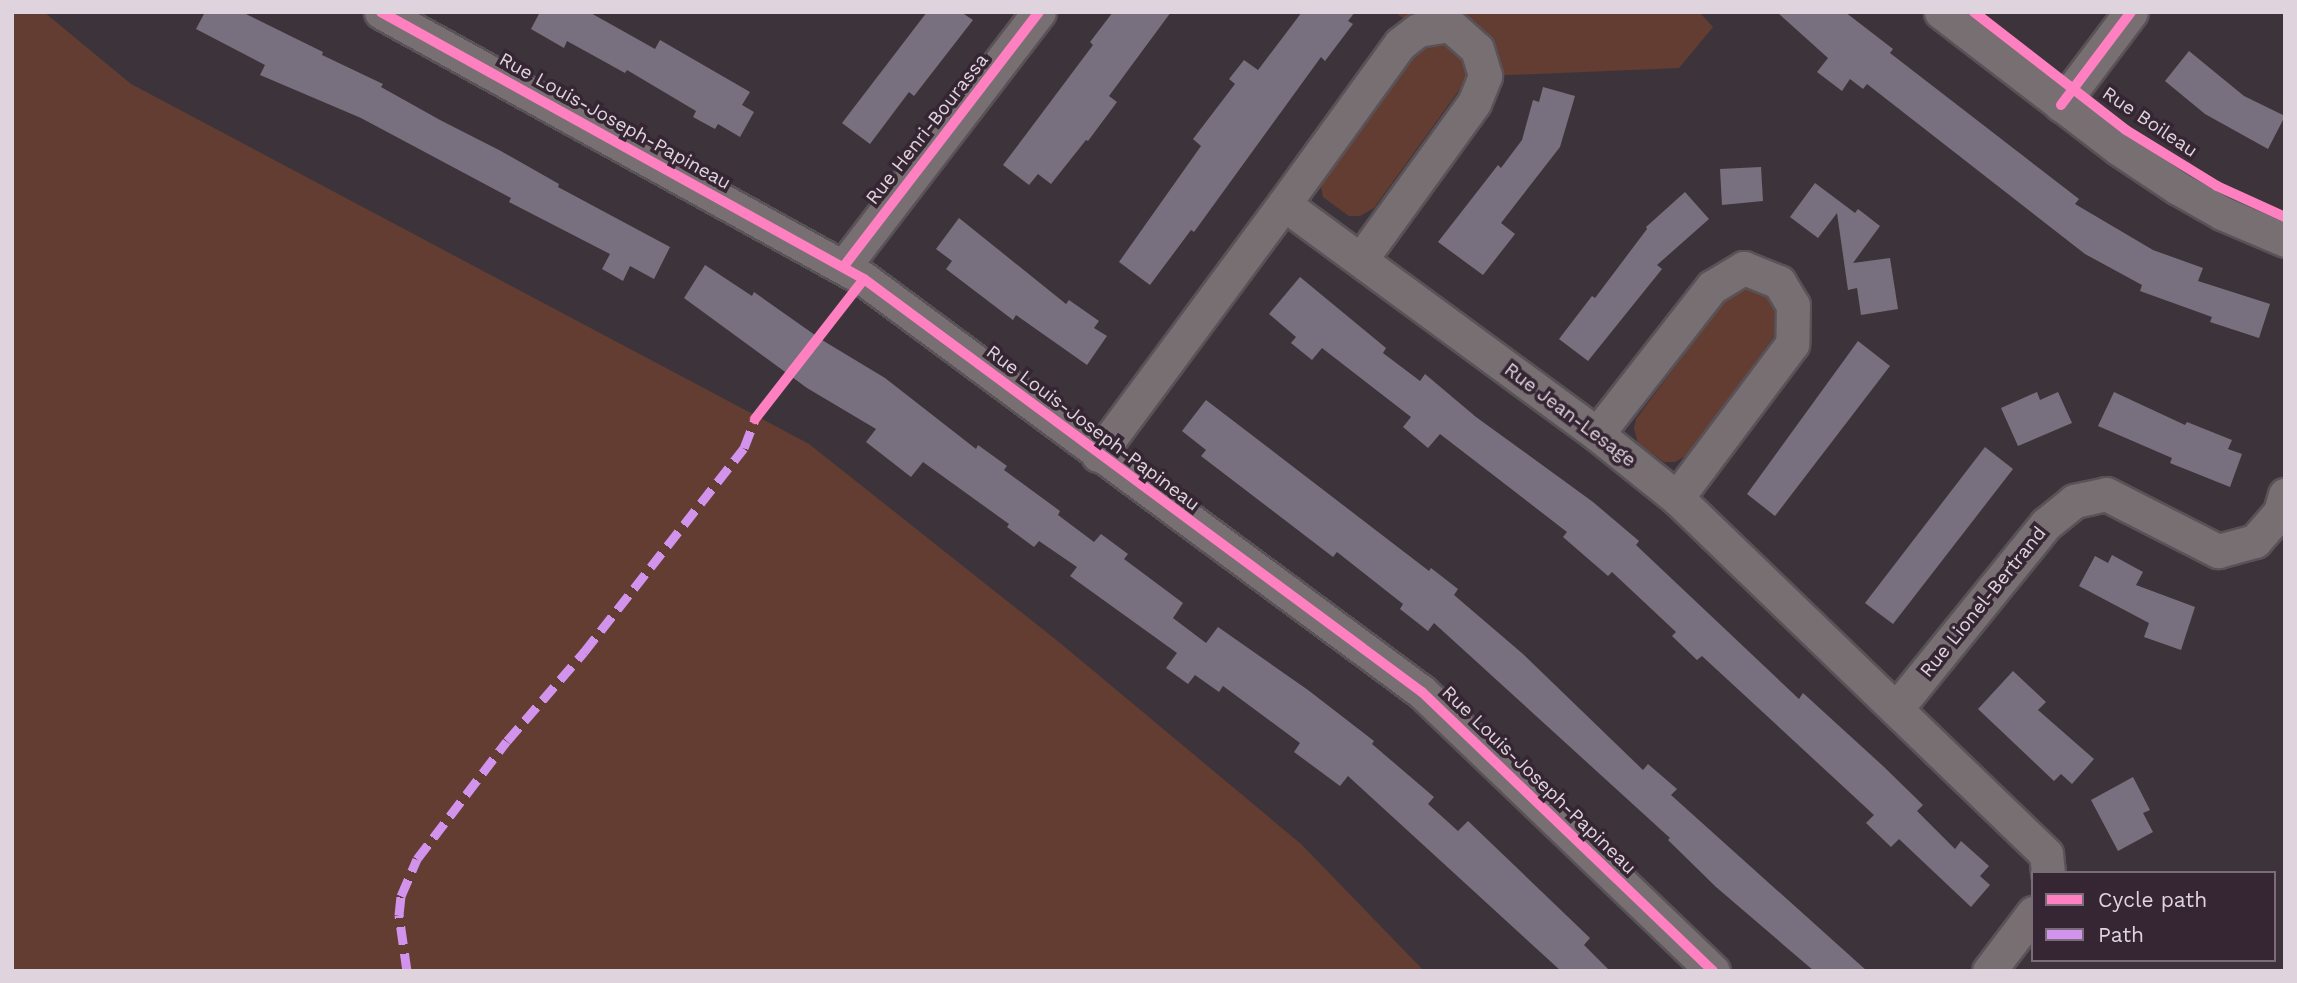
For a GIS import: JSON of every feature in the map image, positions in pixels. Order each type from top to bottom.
[{"type":"street","name":"Rue Louis-Joseph-Papineau","points":[[381,12],[844,266],[1422,692],[1713,971]]},
{"type":"street","name":"Rue Henri-Bourassa","points":[[844,266],[1039,12]]},
{"type":"street","name":"Rue Boileau","points":[[1941,12],[2061,105],[2178,188],[2222,213],[2285,240]]},
{"type":"street","points":[[2061,105],[2131,12]]},
{"type":"street","points":[[1098,455],[1400,44],[1418,30],[1450,25],[1477,49],[1485,76],[1474,103],[1361,260]]},
{"type":"street","name":"Rue Jean-Lesage","points":[[1284,204],[1597,434],[1677,498],[2046,854],[2048,871]]},
{"type":"street","points":[[1597,434],[1712,287],[1744,268],[1779,282],[1793,305],[1792,344],[1677,498]]},
{"type":"street","name":"Rue Lionel-Bertrand","points":[[1896,709],[2046,524],[2074,501],[2106,494],[2218,551],[2255,541],[2280,512],[2285,495]]},
{"type":"street","points":[[1989,971],[2031,916]]},
{"type":"shaded area","points":[[12,12],[44,12],[131,84],[809,444],[1060,643],[1301,844],[1424,971],[12,971]]},
{"type":"shaded area","points":[[1395,12],[1699,12],[1713,27],[1679,68],[1485,76],[1477,49],[1418,30]]},
{"type":"shaded area","points":[[1433,43],[1449,45],[1465,59],[1468,69],[1465,82],[1374,208],[1360,216],[1349,216],[1323,197],[1320,181],[1409,54]]},
{"type":"shaded area","points":[[1748,289],[1763,292],[1780,305],[1780,328],[1689,454],[1675,462],[1664,462],[1638,443],[1634,428],[1636,419],[1724,301]]},
{"type":"building","points":[[205,12],[242,12],[323,52],[322,55],[383,84],[381,87],[670,247],[654,279],[630,266],[623,281],[602,269],[610,254],[509,202],[511,198],[361,118],[260,75],[265,65],[196,29]]},
{"type":"building","points":[[540,12],[589,12],[655,49],[660,40],[750,92],[742,105],[754,112],[740,137],[718,124],[715,129],[693,117],[696,111],[627,70],[625,73],[567,41],[564,48],[531,29]]},
{"type":"building","points":[[927,12],[961,12],[973,20],[914,96],[909,92],[870,144],[842,123]]},
{"type":"building","points":[[1113,12],[1171,12],[1109,96],[1117,102],[1088,141],[1086,140],[1051,184],[1038,174],[1029,185],[1003,165],[1093,45],[1090,42]]},
{"type":"building","points":[[1302,12],[1355,12],[1348,21],[1353,24],[1325,61],[1321,57],[1194,232],[1191,230],[1150,285],[1119,262],[1201,146],[1193,139],[1235,84],[1229,79],[1244,60],[1258,70]]},
{"type":"building","points":[[1777,12],[1845,12],[1893,49],[1890,53],[2079,199],[2075,204],[2153,250],[2203,268],[2198,281],[2270,304],[2259,338],[2210,322],[2212,317],[2140,291],[2142,285],[2085,254],[1867,84],[1863,89],[1850,79],[1842,91],[1817,72],[1828,58]]},
{"type":"building","points":[[2189,51],[2244,96],[2285,116],[2268,149],[2205,114],[2165,81]]},
{"type":"building","points":[[1543,87],[1575,96],[1560,147],[1501,223],[1515,234],[1483,275],[1438,242],[1498,165],[1501,168],[1522,140],[1533,100],[1539,102]]},
{"type":"building","points":[[1761,167],[1763,201],[1722,205],[1720,169]]},
{"type":"building","points":[[1815,183],[1855,213],[1858,209],[1880,226],[1853,263],[1890,258],[1898,309],[1861,315],[1857,288],[1848,290],[1837,213],[1818,238],[1790,217]]},
{"type":"building","points":[[1685,192],[1709,219],[1657,265],[1662,269],[1588,361],[1559,339],[1592,296],[1595,298],[1646,227]]},
{"type":"building","points":[[959,218],[1066,304],[1069,300],[1099,321],[1094,328],[1107,336],[1087,365],[1016,315],[1013,320],[946,269],[952,261],[936,249]]},
{"type":"building","points":[[705,265],[752,296],[754,292],[822,340],[885,378],[976,449],[978,445],[1007,466],[1004,470],[1060,511],[1058,515],[1094,542],[1101,534],[1128,554],[1124,559],[1183,603],[1173,618],[1206,643],[1218,627],[1308,690],[1374,741],[1372,744],[1434,797],[1428,804],[1458,831],[1468,821],[1590,938],[1584,945],[1610,971],[1561,971],[1348,776],[1340,786],[1294,752],[1300,743],[1223,686],[1219,692],[1195,675],[1188,684],[1166,668],[1177,653],[1070,576],[1077,567],[1039,541],[1034,547],[1007,527],[1009,524],[923,462],[911,477],[866,442],[876,429],[807,388],[684,298]]},
{"type":"building","points":[[1300,277],[1386,348],[1383,353],[1420,381],[1425,374],[1476,417],[1593,502],[1639,541],[1636,545],[1799,699],[1803,693],[1883,766],[1923,805],[1917,811],[1955,849],[1961,841],[1989,866],[1980,876],[1990,885],[1971,907],[1899,839],[1891,847],[1866,823],[1874,815],[1702,656],[1697,660],[1672,636],[1676,632],[1612,572],[1608,576],[1563,537],[1567,532],[1440,434],[1428,448],[1403,427],[1411,417],[1322,348],[1312,360],[1291,343],[1296,337],[1269,314]]},
{"type":"building","points":[[1858,341],[1890,366],[1775,516],[1747,494]]},
{"type":"building","points":[[2037,392],[2040,400],[2058,392],[2072,423],[2018,446],[2001,408]]},
{"type":"building","points":[[2114,392],[2185,425],[2187,422],[2232,440],[2228,449],[2242,454],[2230,487],[2170,463],[2172,458],[2098,426]]},
{"type":"building","points":[[1206,400],[1429,571],[1431,568],[1458,589],[1454,595],[1523,654],[1643,770],[1648,764],[1677,789],[1671,795],[1867,971],[1814,971],[1716,887],[1668,840],[1670,838],[1434,623],[1428,631],[1400,609],[1403,604],[1337,552],[1333,557],[1201,456],[1206,450],[1182,431]]},
{"type":"building","points":[[1985,447],[2013,469],[1893,624],[1865,603]]},
{"type":"building","points":[[2112,555],[2143,572],[2136,585],[2195,607],[2181,650],[2144,637],[2149,623],[2079,586],[2095,556],[2108,563]]},
{"type":"building","points":[[2013,671],[2046,702],[2038,710],[2094,759],[2072,784],[2061,774],[2054,781],[1978,709]]},
{"type":"building","points":[[2133,777],[2150,810],[2143,813],[2153,832],[2118,851],[2091,800]]},
{"type":"marked path","points":[[407,971],[399,915],[401,896],[417,859],[507,741],[584,652],[744,448],[755,419]]},
{"type":"cycle path","points":[[381,12],[864,279],[1422,692],[1713,971]]},
{"type":"cycle path","points":[[844,266],[1039,12]]},
{"type":"cycle path","points":[[1974,12],[2126,130],[2217,186],[2285,217]]},
{"type":"cycle path","points":[[2061,105],[2131,12]]},
{"type":"cycle path","points":[[755,419],[864,279]]}]
